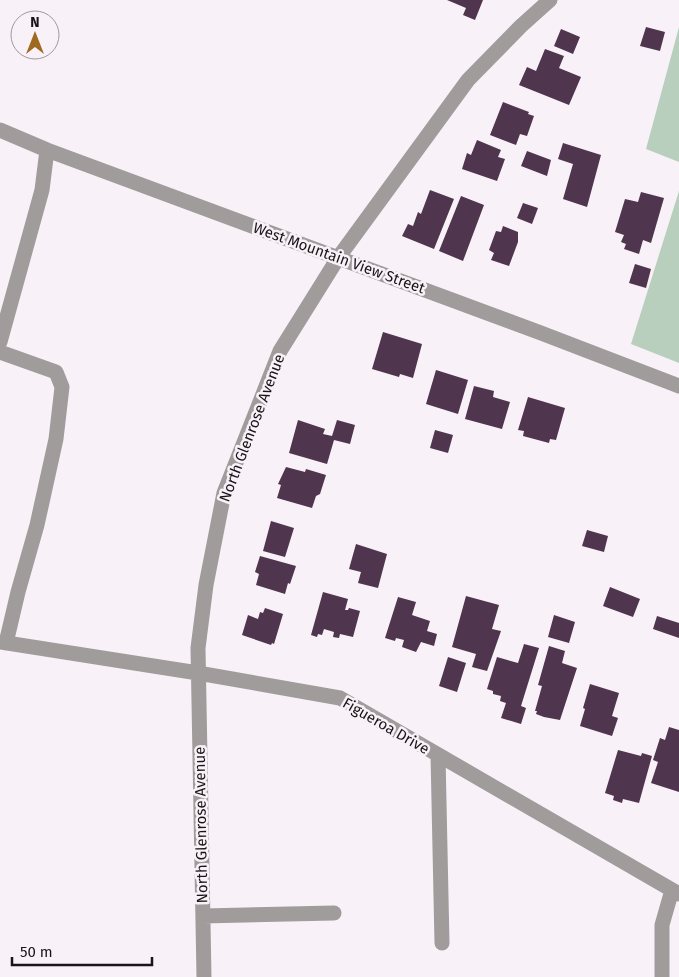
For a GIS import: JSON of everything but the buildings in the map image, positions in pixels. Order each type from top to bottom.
[{"type":"street","name":"North Glenrose Avenue","points":[[204,977],[198,648],[206,585],[224,493],[280,351],[338,258],[468,80],[521,26],[550,0]]},
{"type":"street","name":"West Mountain View Street","points":[[0,130],[47,150],[679,386]]},
{"type":"street","points":[[0,342],[42,190],[47,150]]},
{"type":"street","points":[[0,352],[56,372],[62,387],[56,439],[37,525],[3,642]]},
{"type":"street","name":"Figueroa Drive","points":[[3,642],[340,698],[676,892]]},
{"type":"street","points":[[438,755],[442,943]]},
{"type":"street","points":[[662,977],[662,925],[676,892]]},
{"type":"street","points":[[203,916],[334,913]]},
{"type":"green space","points":[[679,27],[679,162],[646,149]]},
{"type":"green space","points":[[679,191],[679,363],[631,344]]}]
